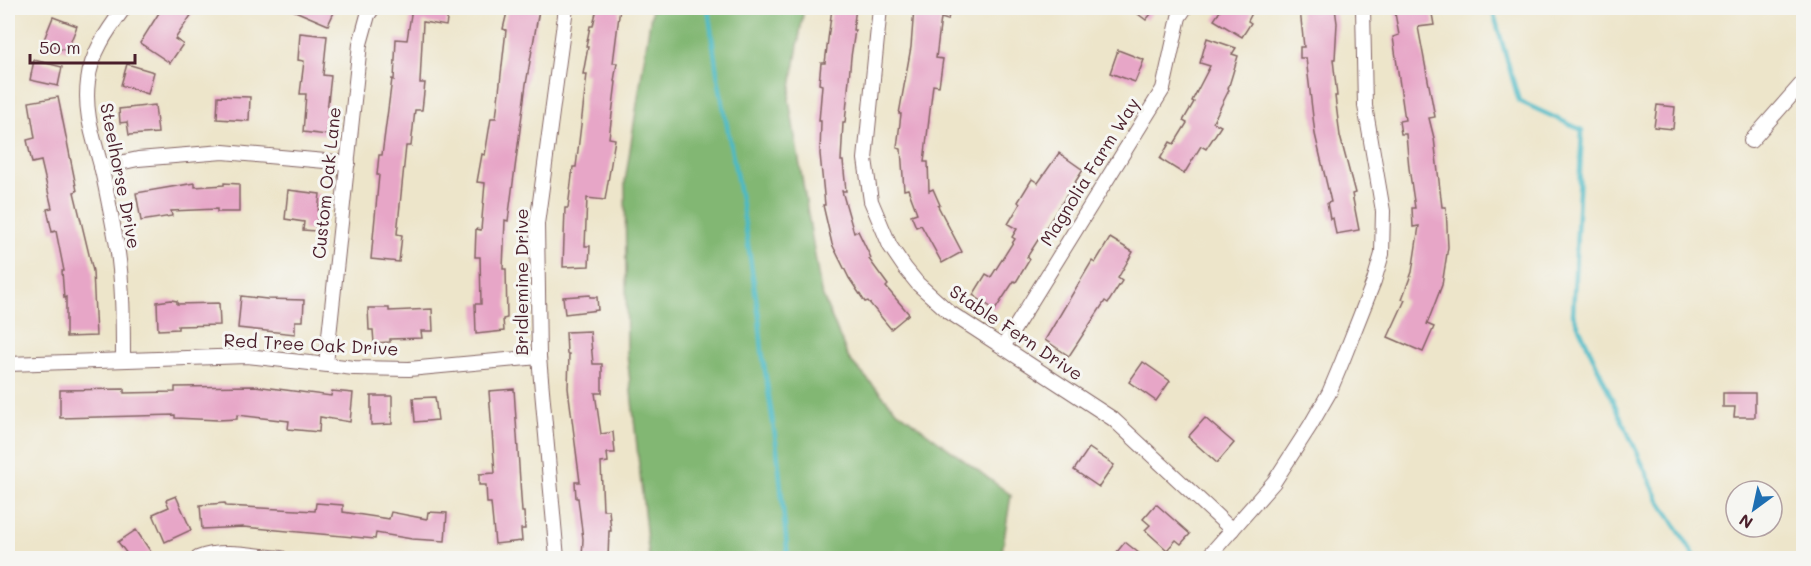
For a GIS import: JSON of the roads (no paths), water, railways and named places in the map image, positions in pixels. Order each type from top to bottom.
[{"type":"street","name":"Steelhorse Drive","points":[[123,360],[123,311],[117,248],[101,167],[86,109],[88,78],[103,37],[124,8]]},
{"type":"street","name":"Custom Oak Lane","points":[[326,364],[360,44],[368,15],[373,8]]},
{"type":"street","name":"Bridlemine Drive","points":[[557,558],[539,357],[537,224],[566,8]]},
{"type":"street","name":"Stable Fern Drive","points":[[880,8],[866,159],[871,201],[890,246],[918,284],[949,312],[1113,419],[1232,530]]},
{"type":"street","name":"Magnolia Farm Way","points":[[1003,347],[1163,89],[1179,17],[1185,8]]},
{"type":"street","points":[[1207,558],[1274,482],[1329,393],[1366,305],[1382,254],[1383,211],[1365,106],[1363,8]]},
{"type":"street","points":[[1751,141],[1803,81]]},
{"type":"street","points":[[101,167],[138,159],[223,152],[348,163]]},
{"type":"street","name":"Red Tree Oak Drive","points":[[8,364],[247,356],[354,368],[409,369],[539,357]]},
{"type":"street","points":[[198,558],[208,554],[281,558]]},
{"type":"waterway","points":[[708,8],[759,317],[777,449],[788,558]]},
{"type":"waterway","points":[[1492,8],[1519,101],[1582,130],[1573,314],[1658,498],[1696,558]]}]
